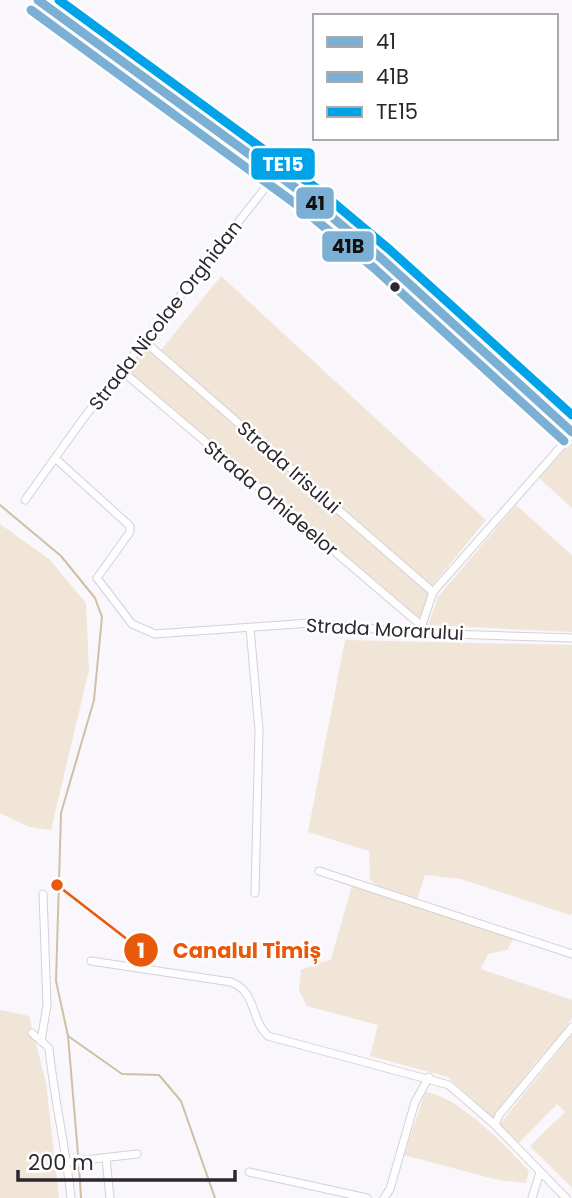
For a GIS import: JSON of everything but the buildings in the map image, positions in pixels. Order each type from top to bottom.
[{"type":"street","points":[[38,0],[277,173],[382,259],[572,433],[433,592],[420,629]]},
{"type":"street","name":"Strada Nicolae Orghidan","points":[[25,500],[121,370],[277,173]]},
{"type":"street","name":"Strada Irisului","points":[[144,341],[433,592]]},
{"type":"street","name":"Strada Orhideelor","points":[[121,370],[420,629]]},
{"type":"street","name":"Strada Morarului","points":[[56,459],[127,522],[130,532],[97,578],[132,624],[155,634],[310,623],[572,638]]},
{"type":"street","points":[[250,628],[258,730],[255,893]]},
{"type":"street","points":[[318,871],[572,954]]},
{"type":"street","points":[[41,1041],[47,1004],[43,894]]},
{"type":"street","points":[[91,961],[230,982],[250,996],[258,1025],[268,1037],[298,1047],[429,1077],[456,1090],[495,1125],[566,1198]]},
{"type":"street","points":[[495,1125],[499,1115],[572,1027]]},
{"type":"street","points":[[32,1033],[49,1048],[71,1198]]},
{"type":"street","points":[[384,1198],[390,1189],[418,1094],[429,1077]]},
{"type":"street","points":[[67,1161],[137,1154]]},
{"type":"street","points":[[106,1158],[110,1198]]},
{"type":"street","points":[[249,1172],[367,1198]]},
{"type":"street","points":[[532,1198],[540,1172]]},
{"type":"shaded area","points":[[221,276],[486,520],[432,586],[421,621],[127,370],[145,346],[161,350]]},
{"type":"shaded area","points":[[572,444],[572,508],[538,477]]},
{"type":"shaded area","points":[[516,505],[572,555],[572,632],[428,625],[438,597]]},
{"type":"shaded area","points":[[0,524],[49,559],[86,603],[89,670],[51,830],[29,827],[0,813]]},
{"type":"shaded area","points":[[345,640],[572,645],[572,913],[570,915],[461,879],[425,875],[416,902],[514,938],[507,950],[488,954],[481,969],[572,1000],[572,1018],[561,1035],[535,1063],[493,1118],[448,1077],[370,1056],[378,1025],[307,1006],[299,991],[301,970],[331,959],[353,882],[377,887],[370,879],[369,851],[308,832]]},
{"type":"shaded area","points":[[0,1010],[29,1016],[46,1083],[59,1198],[0,1198]]},
{"type":"shaded area","points":[[572,1034],[572,1188],[530,1146],[565,1112],[557,1104],[519,1143],[499,1125]]},
{"type":"shaded area","points":[[425,1092],[452,1102],[495,1136],[529,1171],[526,1183],[498,1180],[404,1155]]},
{"type":"waterway","points":[[0,505],[61,556],[95,598],[102,617],[94,700],[61,813],[56,981],[68,1036],[122,1074],[159,1075],[181,1101],[215,1198]]},
{"type":"waterway","points":[[68,1036],[78,1154]]},
{"type":"waterway","points":[[79,1167],[81,1198]]},
{"type":"transit line","name":"41","points":[[38,0],[308,197],[382,259],[572,432]]},
{"type":"transit line","name":"TE15","points":[[59,0],[316,188],[390,250],[572,415]]},
{"type":"transit line","name":"41B","points":[[31,10],[300,207],[374,268],[564,441]]},
{"type":"place","name":"Canalul Timiș","points":[[57,885]]}]
